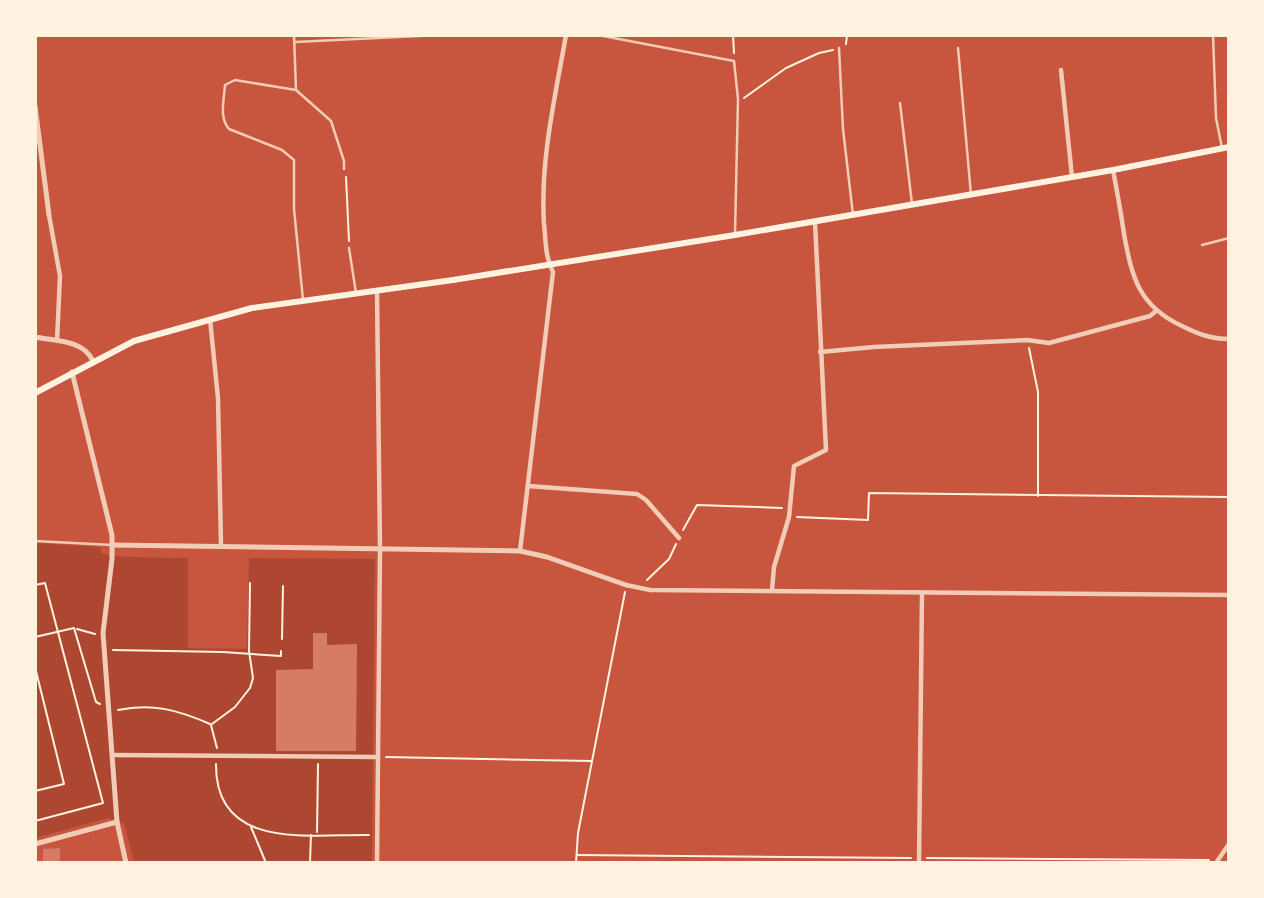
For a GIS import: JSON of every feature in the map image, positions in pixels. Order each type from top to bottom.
[{"type":"main road","points":[[35,393],[134,341],[251,308],[549,265],[815,222],[1226,148]]},
{"type":"street","points":[[520,551],[553,272],[546,255],[542,193],[544,164],[566,35]]},
{"type":"street","points":[[1062,70],[1072,177]]},
{"type":"street","points":[[35,106],[60,276],[57,341]]},
{"type":"street","points":[[1113,170],[1130,267],[1142,294],[1156,311],[1165,317],[1202,335],[1229,339]]},
{"type":"street","points":[[772,590],[774,567],[789,517],[794,466],[826,450],[815,222]]},
{"type":"street","points":[[377,290],[380,549],[377,863]]},
{"type":"street","points":[[820,352],[1027,340],[1049,342],[1150,316],[1156,311]]},
{"type":"street","points":[[210,319],[218,398],[220,545]]},
{"type":"street","points":[[35,337],[83,348],[89,352],[93,362]]},
{"type":"street","points":[[72,372],[113,545],[103,633],[117,822],[126,863]]},
{"type":"street","points":[[528,486],[636,494],[646,500],[678,537]]},
{"type":"street","points":[[113,545],[520,551],[650,590],[1229,595]]},
{"type":"street","points":[[918,860],[922,594]]},
{"type":"street","points":[[112,755],[377,757]]},
{"type":"street","points":[[35,844],[117,822]]},
{"type":"street","points":[[1216,862],[1229,844]]},
{"type":"lane","points":[[294,35],[296,90]]},
{"type":"lane","points":[[295,42],[440,35]]},
{"type":"lane","points":[[598,35],[734,61],[738,99],[735,235]]},
{"type":"lane","points":[[1213,35],[1216,118],[1226,148]]},
{"type":"lane","points":[[839,48],[843,129],[853,215]]},
{"type":"lane","points":[[958,48],[971,195]]},
{"type":"lane","points":[[303,300],[294,209],[294,160],[282,150],[229,129],[223,117],[225,85],[235,80],[296,90],[331,121],[344,169]]},
{"type":"lane","points":[[900,103],[912,204]]},
{"type":"lane","points":[[1202,245],[1229,238]]},
{"type":"lane","points":[[349,248],[356,293]]},
{"type":"lane","points":[[35,541],[113,545]]},
{"type":"path","points":[[733,35],[734,61]]},
{"type":"path","points":[[738,99],[747,98],[786,68],[818,53],[839,48]]},
{"type":"path","points":[[344,169],[349,248]]},
{"type":"path","points":[[1027,340],[1038,392],[1038,496]]},
{"type":"path","points":[[789,517],[868,520],[869,493],[1229,497]]},
{"type":"path","points":[[639,587],[669,559],[678,537],[697,505],[790,508]]},
{"type":"path","points":[[35,585],[45,583],[103,803],[35,821]]},
{"type":"path","points":[[211,725],[234,707],[250,688],[254,672],[250,655],[250,583]]},
{"type":"path","points":[[576,863],[578,833],[626,584]]},
{"type":"path","points":[[282,639],[283,586]]},
{"type":"path","points":[[35,637],[74,628],[93,634],[103,633]]},
{"type":"path","points":[[74,628],[96,702],[101,704]]},
{"type":"path","points":[[113,650],[210,651],[281,656],[281,651]]},
{"type":"path","points":[[35,667],[64,784],[35,790]]},
{"type":"path","points":[[117,710],[136,706],[158,706],[176,710],[211,725]]},
{"type":"path","points":[[211,725],[217,748],[216,777],[222,802],[236,818],[271,834],[376,835]]},
{"type":"path","points":[[317,757],[317,834]]},
{"type":"path","points":[[377,757],[592,761]]},
{"type":"path","points":[[250,826],[266,863]]},
{"type":"path","points":[[310,863],[311,834]]},
{"type":"path","points":[[577,855],[1216,862]]},
{"type":"shaded area","points":[[35,543],[100,547],[102,554],[126,557],[188,558],[188,648],[247,649],[249,558],[375,559],[372,863],[134,863],[124,823],[108,818],[35,838]]},
{"type":"building","points":[[313,633],[327,633],[327,645],[357,644],[356,751],[276,751],[276,670],[313,669]]},
{"type":"building","points":[[60,848],[60,863],[43,863],[43,849]]}]
